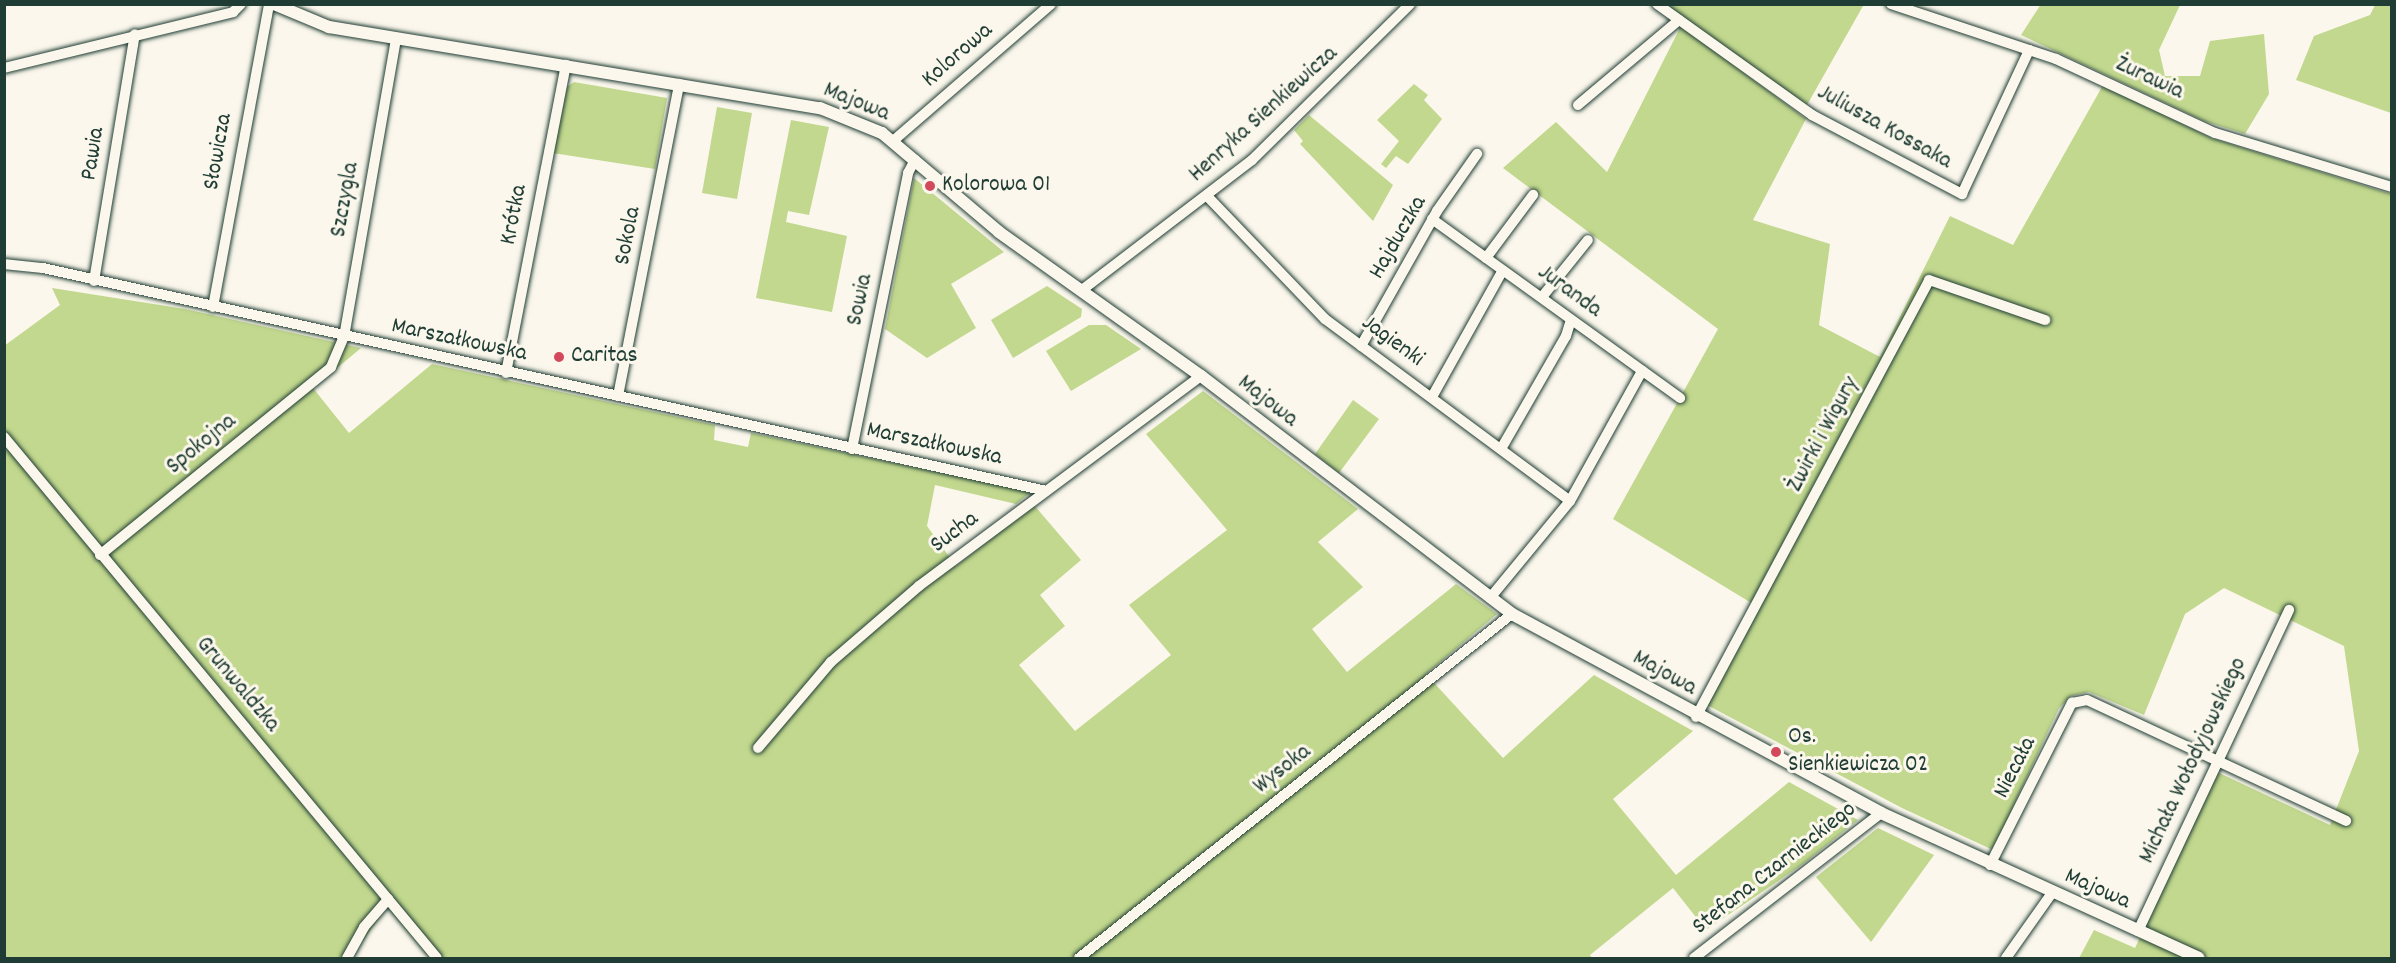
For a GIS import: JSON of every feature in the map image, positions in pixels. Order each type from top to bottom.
[{"type":"street","points":[[4,68],[135,34],[233,12],[241,4]]},
{"type":"street","points":[[298,18],[304,4]]},
{"type":"street","name":"Henryka Sienkiewicza","points":[[1082,290],[1208,197],[1260,153],[1410,4]]},
{"type":"street","name":"Juliusza Kossaka","points":[[1657,4],[1812,115],[1962,194],[2030,50]]},
{"type":"street","name":"Żurawia","points":[[1892,4],[2056,59],[2216,133],[2391,187]]},
{"type":"street","name":"Majowa","points":[[276,5],[298,18],[329,27],[820,108],[867,126],[893,141],[999,232],[1201,376],[1512,614],[1696,717],[1881,813],[1990,865],[2199,958]]},
{"type":"street","name":"Słowicza","points":[[213,307],[276,5]]},
{"type":"street","name":"Kolorowa","points":[[893,141],[1047,5]]},
{"type":"street","points":[[1578,105],[1679,20]]},
{"type":"street","name":"Pawia","points":[[94,281],[135,34]]},
{"type":"street","name":"Szczygla","points":[[331,367],[344,337],[396,38]]},
{"type":"street","name":"Krótka","points":[[506,373],[566,65]]},
{"type":"street","name":"Sokola","points":[[618,396],[679,84]]},
{"type":"street","name":"Hajduczka","points":[[1361,346],[1432,219],[1477,154]]},
{"type":"street","name":"Sowia","points":[[852,449],[908,173],[915,160]]},
{"type":"street","points":[[1486,258],[1533,195]]},
{"type":"street","name":"Jagienki","points":[[1208,197],[1325,320],[1570,501]]},
{"type":"street","name":"Juranda","points":[[1432,219],[1680,398]]},
{"type":"street","points":[[1542,297],[1588,240]]},
{"type":"street","name":"Marszałkowska","points":[[4,264],[44,268],[344,337],[1046,491]]},
{"type":"street","points":[[1432,397],[1503,270]]},
{"type":"street","name":"Żwirki i Wigury","points":[[1696,717],[1929,280],[2045,320]]},
{"type":"street","points":[[1501,449],[1566,336],[1571,320]]},
{"type":"street","name":"Spokojna","points":[[100,555],[331,367]]},
{"type":"street","points":[[1490,598],[1570,501],[1642,371]]},
{"type":"street","name":"Sucha","points":[[758,748],[831,662],[919,586],[1201,376]]},
{"type":"street","name":"Grunwaldzka","points":[[4,437],[438,958]]},
{"type":"street","name":"Michała Wołodyjowskiego","points":[[2138,931],[2216,760],[2289,610]]},
{"type":"street","name":"Wysoka","points":[[1079,958],[1512,614]]},
{"type":"street","name":"Niecała","points":[[1990,865],[2072,703],[2087,700],[2216,760]]},
{"type":"street","points":[[2216,760],[2346,821]]},
{"type":"street","name":"Stefana Czarnieckiego","points":[[1694,958],[1881,813]]},
{"type":"street","points":[[2006,958],[2052,893]]},
{"type":"street","points":[[347,958],[364,927],[388,899]]},
{"type":"green space","points":[[1860,4],[1863,6],[1807,105],[1665,5]]},
{"type":"green space","points":[[2041,4],[2180,5],[2159,50],[2165,76],[2200,76],[2210,41],[2264,34],[2269,94],[2245,134],[2204,121],[2021,35]]},
{"type":"green space","points":[[2375,5],[2391,5],[2391,113],[2296,80],[2314,36],[2370,15]]},
{"type":"green space","points":[[1681,26],[1806,119],[1753,220],[1830,244],[1819,325],[1880,357],[1950,216],[2013,245],[2103,85],[2211,138],[2391,194],[2391,958],[2079,958],[2094,930],[2135,948],[2217,772],[2330,825],[2359,751],[2344,646],[2224,588],[2185,614],[2144,715],[2089,692],[2071,696],[2059,708],[1993,850],[1902,808],[1707,705],[1758,607],[1613,519],[1718,329],[1503,168],[1556,122],[1607,172]]},
{"type":"green space","points":[[574,82],[667,98],[655,169],[553,153],[564,89]]},
{"type":"green space","points":[[1414,84],[1428,95],[1424,100],[1442,119],[1408,164],[1396,156],[1386,168],[1381,164],[1399,141],[1377,120]]},
{"type":"green space","points":[[717,107],[752,113],[737,199],[702,193]]},
{"type":"green space","points":[[1309,115],[1393,185],[1373,221],[1300,144],[1303,141],[1294,130]]},
{"type":"green space","points":[[791,120],[829,127],[809,215],[788,211],[786,222],[847,236],[832,312],[756,298]]},
{"type":"green space","points":[[914,178],[1004,252],[951,284],[976,328],[927,358],[885,329]]},
{"type":"green space","points":[[1047,286],[1082,309],[1081,317],[1013,358],[991,320]]},
{"type":"green space","points":[[52,288],[185,309],[361,348],[313,388],[349,433],[432,364],[715,425],[714,440],[748,447],[751,433],[1031,492],[1016,504],[935,485],[927,526],[956,566],[1034,505],[1081,560],[1040,595],[1065,626],[1019,665],[1075,731],[1171,655],[1129,605],[1227,530],[1146,434],[1203,391],[1358,509],[1318,542],[1363,587],[1312,629],[1347,672],[1456,584],[1497,614],[1426,674],[1503,758],[1594,675],[1693,731],[1613,799],[1676,875],[1789,782],[1858,820],[1803,864],[1706,930],[1673,888],[1590,955],[1592,958],[430,958],[387,907],[351,958],[5,958],[4,346],[60,305]]},
{"type":"green space","points":[[1089,325],[1106,325],[1141,349],[1071,391],[1046,351]]},
{"type":"green space","points":[[1353,400],[1379,419],[1339,473],[1315,454]]},
{"type":"green space","points":[[1878,828],[1934,855],[1871,942],[1816,877]]},
{"type":"place","name":"Kolorowa 01","points":[[930,186]]},
{"type":"place","name":"Caritas","points":[[559,357]]},
{"type":"place","name":"Os. Sienkiewicza 02","points":[[1776,752]]}]
